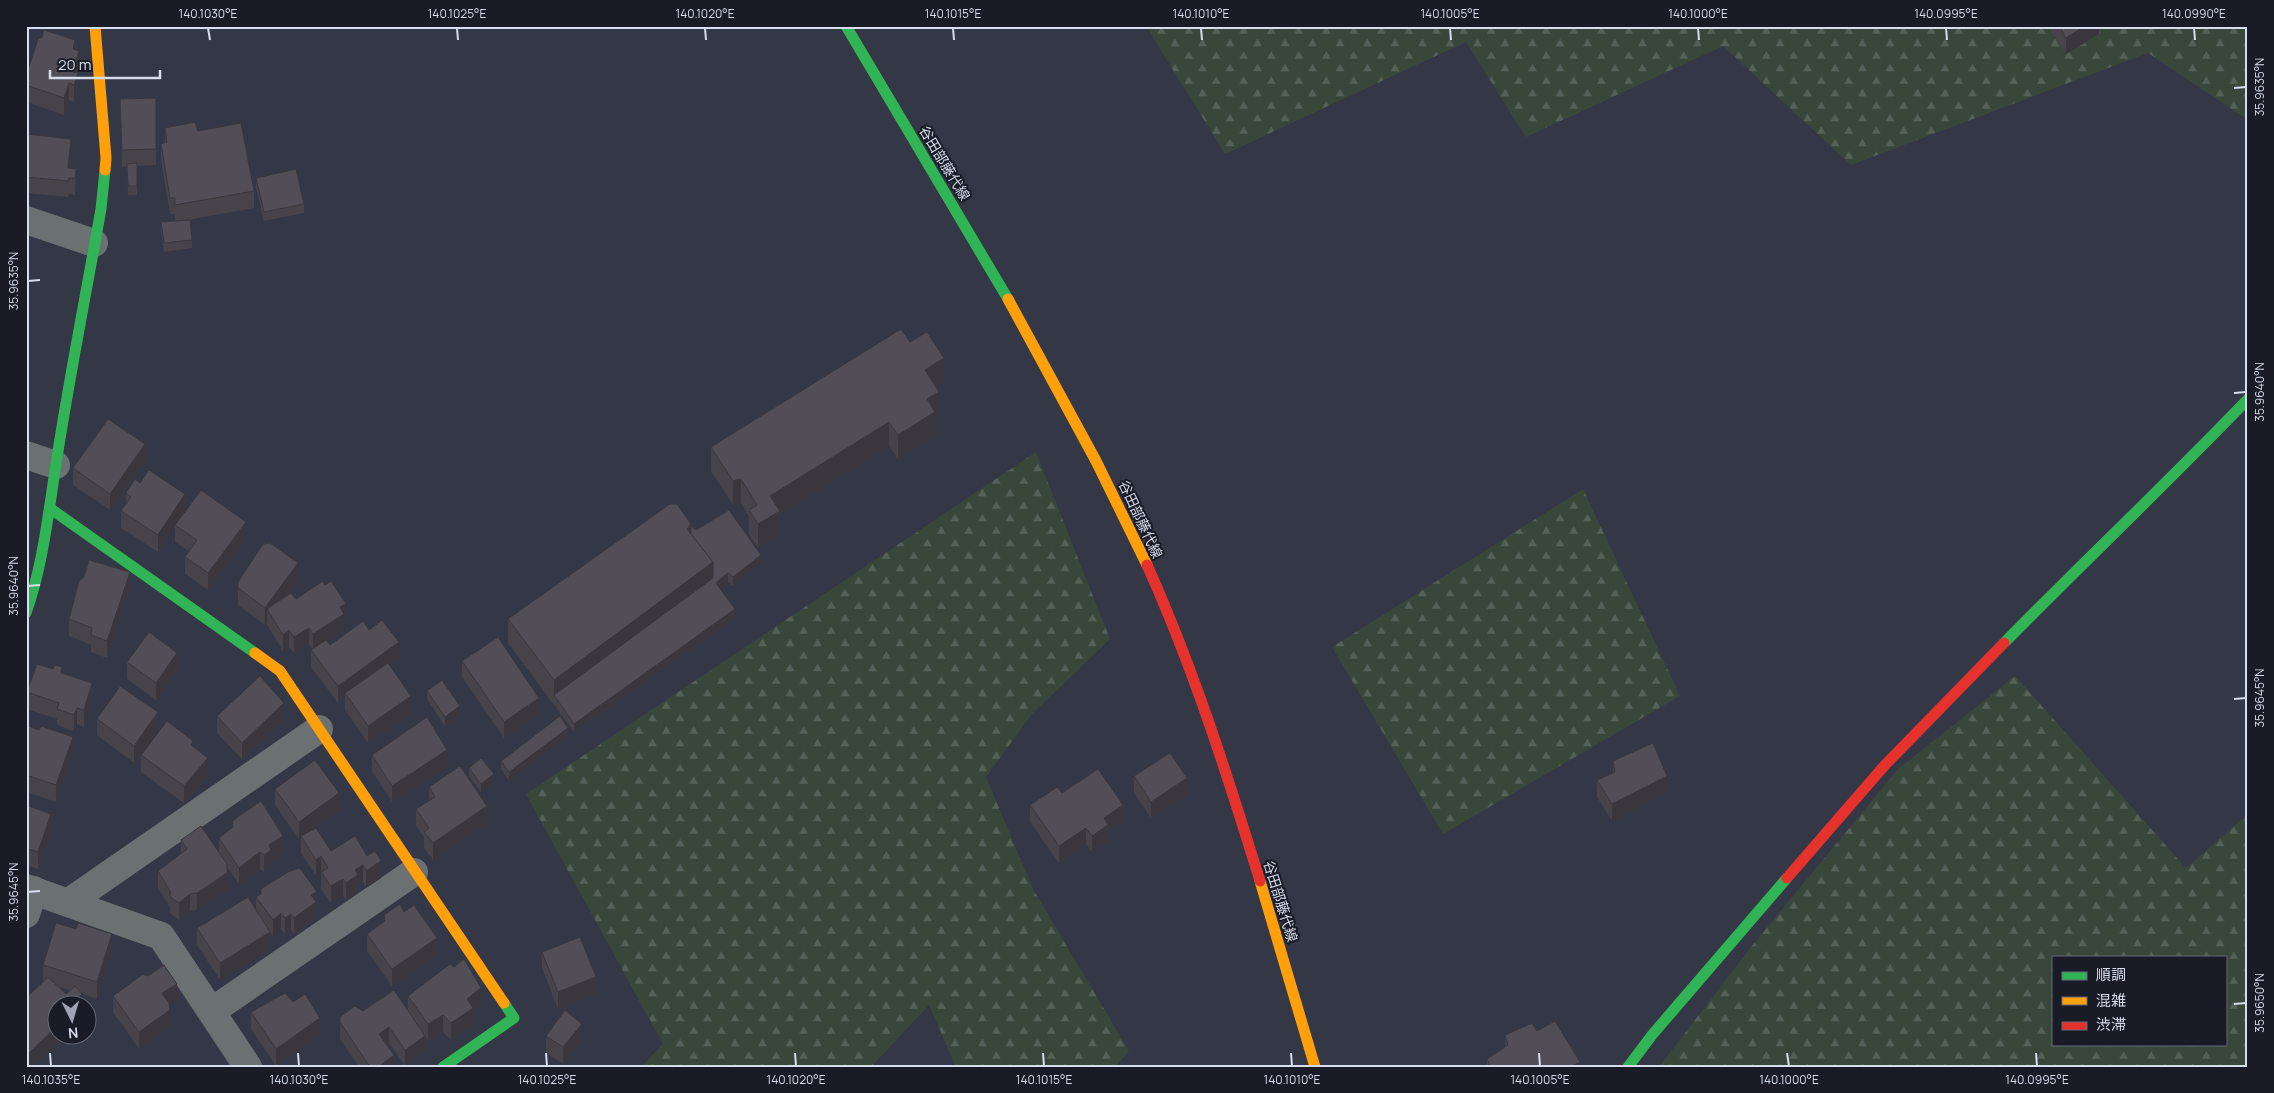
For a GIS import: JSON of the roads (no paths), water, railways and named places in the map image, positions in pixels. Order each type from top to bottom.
[{"type":"street","points":[[26,613],[35,587],[50,509],[101,209],[106,158],[94,26]]},
{"type":"street","name":"谷田部藤代線","points":[[846,26],[1034,341],[1096,459],[1168,612],[1208,718],[1264,892],[1315,1067]]},
{"type":"street","points":[[26,220],[94,243]]},
{"type":"street","points":[[1628,1067],[1652,1035],[1885,765],[2099,547],[2169,482],[2248,399]]},
{"type":"street","points":[[26,455],[56,465]]},
{"type":"street","points":[[50,509],[280,671],[514,1018],[443,1067]]},
{"type":"street","points":[[69,902],[319,729]]},
{"type":"street","points":[[212,1010],[414,872]]},
{"type":"street","points":[[29,897],[69,902],[161,936],[212,1010],[248,1067]]}]
